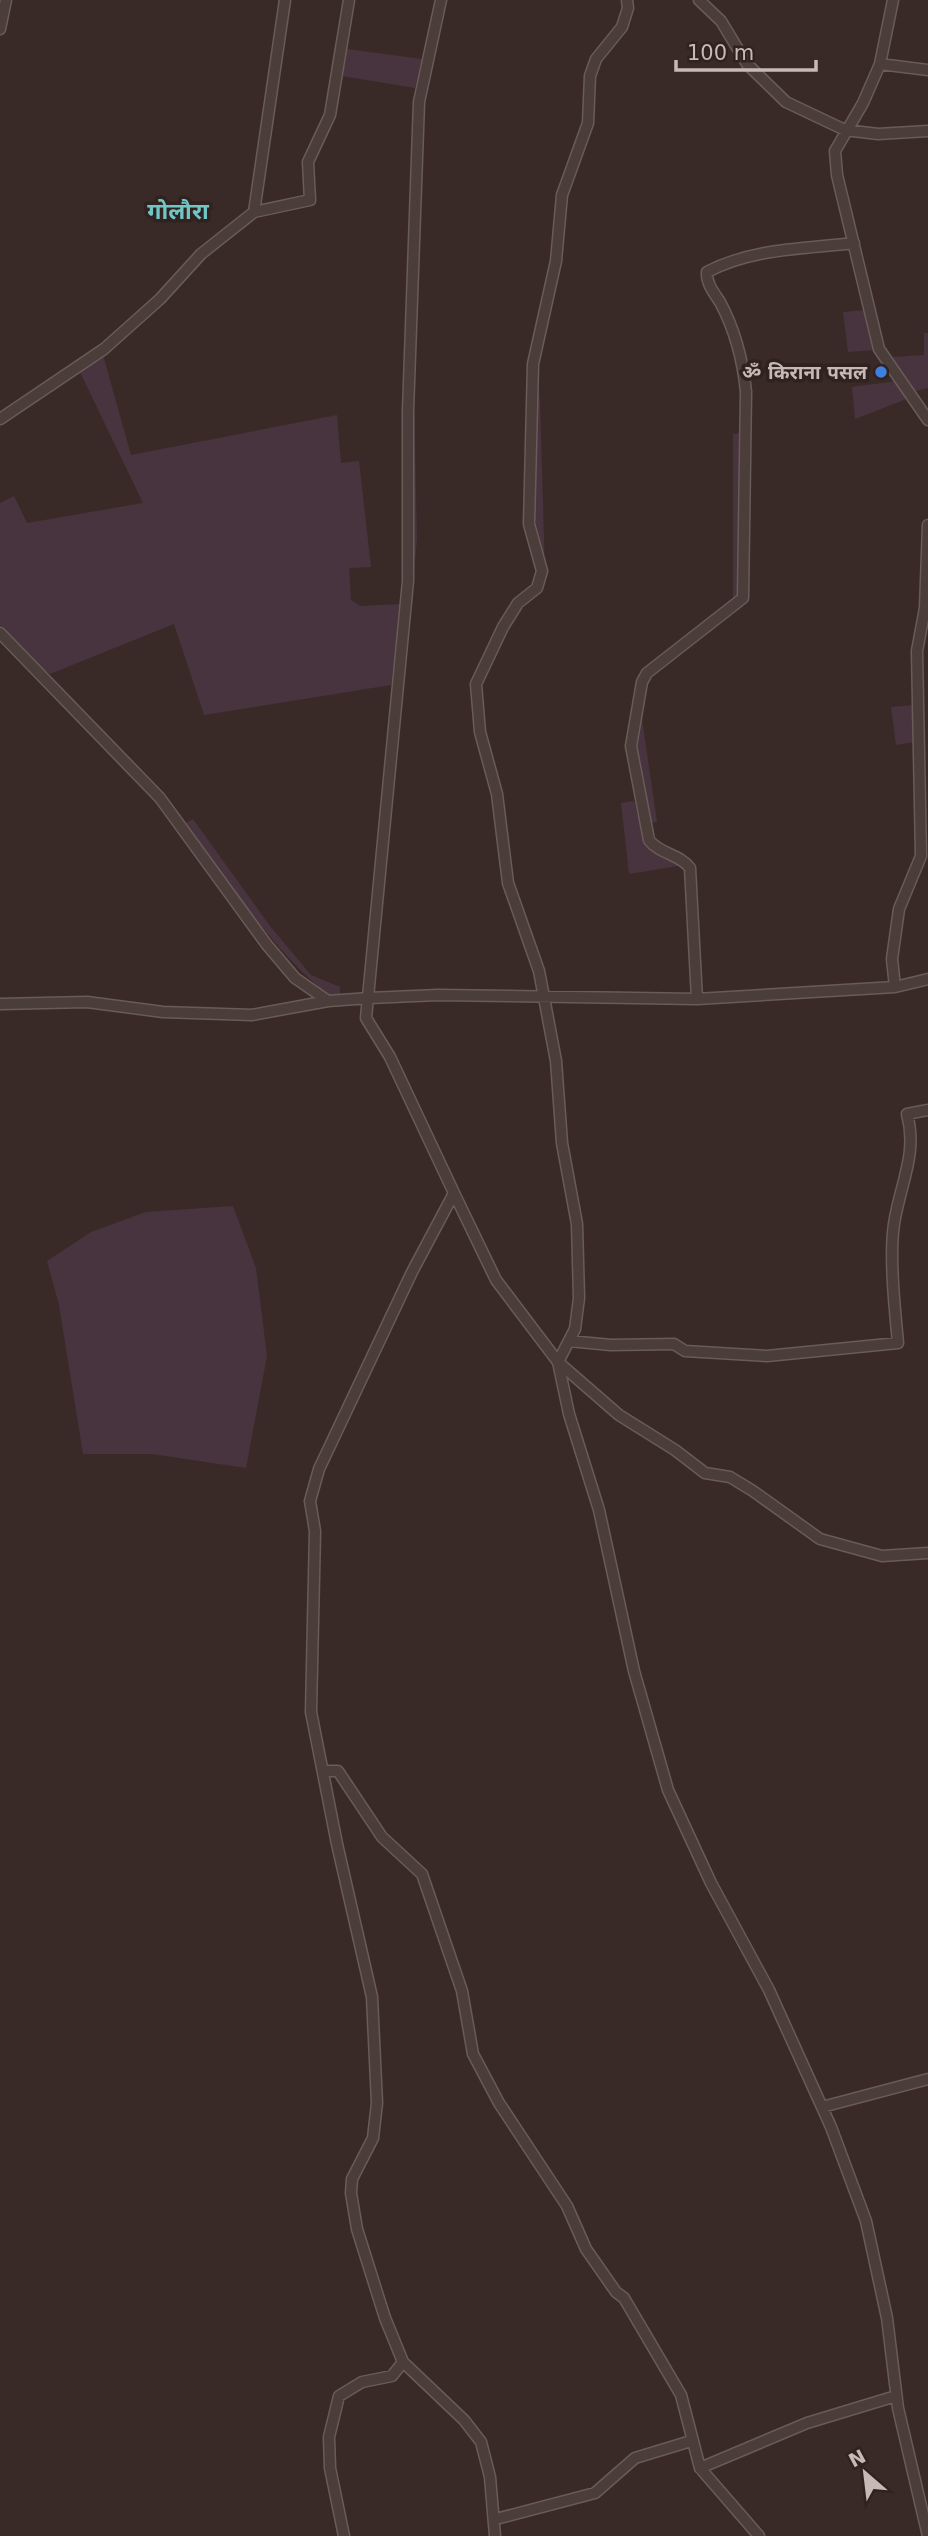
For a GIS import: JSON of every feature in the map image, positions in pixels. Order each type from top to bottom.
[{"type":"street","points":[[0,29],[6,0]]},
{"type":"street","points":[[254,212],[285,0]]},
{"type":"street","points":[[0,419],[104,349],[160,299],[201,254],[254,212],[310,200],[308,162],[330,115],[349,0]]},
{"type":"street","points":[[441,0],[419,102],[408,411],[408,581],[366,1018],[390,1057],[496,1280],[558,1362],[619,1415],[675,1450],[705,1473],[730,1478],[752,1491],[810,1535],[882,1556],[928,1553]]},
{"type":"street","points":[[627,0],[622,27],[596,59],[590,76],[588,123],[562,195],[556,261],[533,364],[529,524],[542,571],[537,588],[518,603],[503,627],[476,684],[480,732],[497,794],[508,883],[546,999],[556,1061],[562,1143],[577,1224],[579,1298],[575,1329],[558,1362],[569,1414],[599,1510],[649,1732],[668,1790],[711,1884],[769,1990],[822,2107],[866,2221],[887,2318],[896,2396],[928,2536]]},
{"type":"street","points":[[699,0],[721,21],[747,64],[786,102],[845,130],[878,134],[928,131]]},
{"type":"street","points":[[893,0],[880,64],[863,103],[835,151],[837,175],[879,349],[928,420]]},
{"type":"street","points":[[880,64],[928,70]]},
{"type":"street","points":[[697,999],[690,867],[686,862],[653,846],[649,840],[631,746],[642,682],[647,673],[743,598],[746,392],[744,365],[722,306],[706,278],[708,272],[766,250],[784,252],[854,243]]},
{"type":"street","points":[[895,987],[892,959],[899,909],[921,856],[917,651],[925,608],[928,525]]},
{"type":"street","points":[[0,633],[160,798],[267,945],[295,978],[328,1001]]},
{"type":"street","points":[[0,1004],[87,1002],[163,1012],[252,1015],[328,1001],[369,998],[438,995],[546,999],[697,999],[895,987],[928,979]]},
{"type":"street","points":[[569,1341],[611,1345],[674,1344],[685,1351],[767,1356],[898,1343],[894,1303],[894,1226],[913,1138],[907,1114],[928,1110]]},
{"type":"street","points":[[454,1193],[342,1417],[319,1469],[310,1501],[314,1531],[312,1712],[372,1997],[377,2103],[373,2138],[352,2179],[351,2193],[366,2262],[402,2362],[464,2420],[481,2442],[496,2519],[495,2536]]},
{"type":"street","points":[[323,1771],[338,1771],[382,1837],[422,1874],[462,1991],[473,2054],[499,2103],[567,2206],[586,2249],[616,2292],[624,2298],[674,2379],[681,2395],[700,2468],[759,2536]]},
{"type":"street","points":[[822,2107],[928,2079]]},
{"type":"street","points":[[344,2536],[330,2468],[329,2437],[340,2396],[362,2382],[392,2376],[402,2362]]},
{"type":"street","points":[[700,2468],[807,2423],[896,2396]]},
{"type":"street","points":[[496,2519],[595,2493],[635,2458],[691,2441]]},
{"type":"shaded area","points":[[347,49],[422,59],[415,88],[342,76]]},
{"type":"shaded area","points":[[866,310],[874,350],[848,352],[843,312]]},
{"type":"shaded area","points":[[924,333],[928,333],[928,388],[916,391],[892,357],[924,355]]},
{"type":"shaded area","points":[[103,355],[131,455],[337,415],[341,463],[359,461],[371,567],[349,568],[351,600],[360,606],[401,604],[391,685],[204,715],[174,624],[50,674],[25,656],[0,629],[0,503],[14,496],[27,523],[143,503],[79,370]]},
{"type":"shaded area","points":[[537,373],[540,401],[545,574],[535,518]]},
{"type":"shaded area","points":[[897,381],[909,398],[855,419],[852,387]]},
{"type":"shaded area","points":[[414,401],[417,539],[394,792],[413,538],[411,421]]},
{"type":"shaded area","points":[[740,433],[740,592],[733,601],[733,434]]},
{"type":"shaded area","points":[[640,705],[657,822],[651,823],[634,745]]},
{"type":"shaded area","points":[[915,705],[914,742],[896,745],[891,707]]},
{"type":"shaded area","points":[[634,801],[644,841],[684,865],[629,874],[621,803]]},
{"type":"shaded area","points":[[193,819],[270,926],[311,975],[340,987],[340,996],[331,997],[289,958],[271,937],[184,824]]},
{"type":"shaded area","points":[[233,1206],[256,1268],[267,1356],[246,1468],[152,1454],[83,1454],[59,1305],[47,1261],[91,1232],[146,1212]]},
{"type":"place","name":"ॐ किराना पसल","points":[[881,372]]},
{"type":"district","name":"गोलौरा","points":[[178,211]]}]
